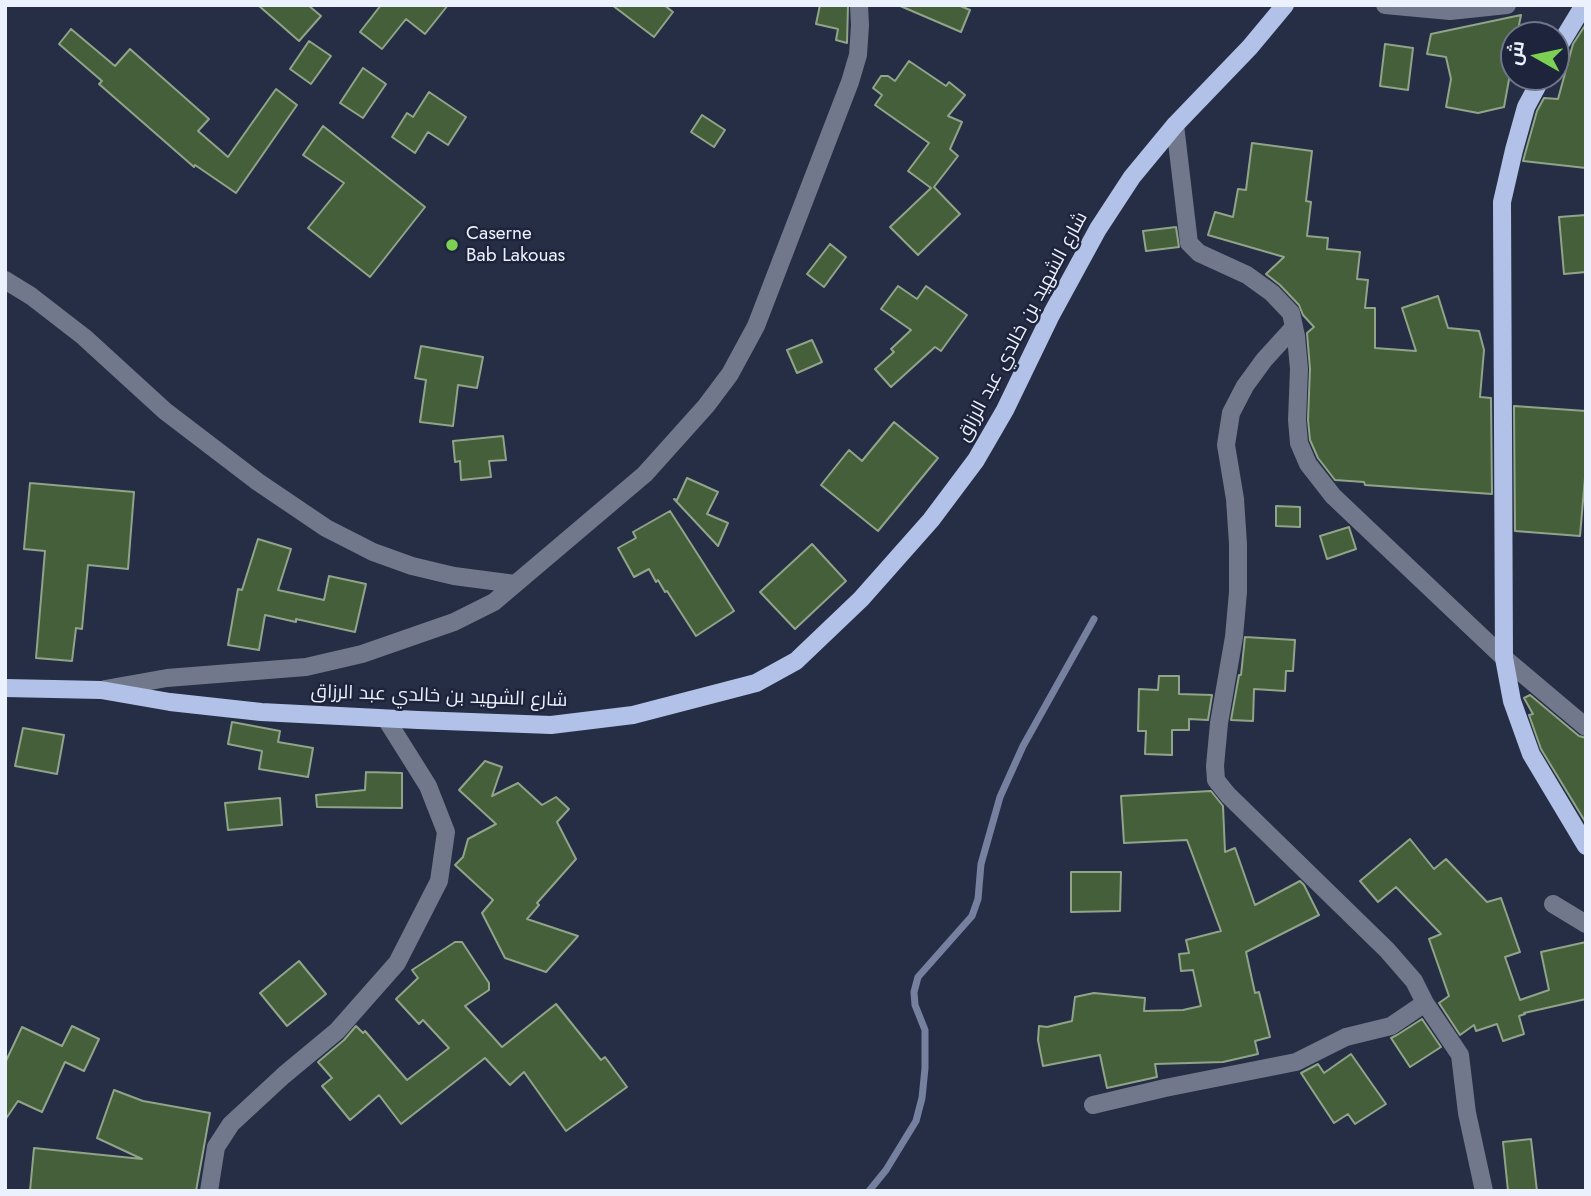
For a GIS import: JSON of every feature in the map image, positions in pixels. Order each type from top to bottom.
[{"type":"main road","name":"شارع الشهيد بن خالدي عبد الرزاق","points":[[5,688],[101,690],[170,702],[261,712],[551,725],[633,715],[755,683],[796,661],[861,599],[931,520],[975,460],[1005,410],[1050,317],[1098,229],[1132,177],[1175,125],[1250,47],[1285,5]]},
{"type":"main road","points":[[1570,28],[1584,5]]},
{"type":"main road","points":[[1535,91],[1526,107],[1502,202],[1504,658],[1512,701],[1531,754],[1586,846]]},
{"type":"street","points":[[101,690],[167,678],[306,667],[362,654],[454,622],[494,602],[645,474],[706,407],[730,374],[756,326],[850,82],[858,55],[859,5]]},
{"type":"street","points":[[1385,5],[1450,11],[1507,5]]},
{"type":"street","points":[[1175,125],[1189,243],[1199,253],[1247,275],[1272,293],[1291,313],[1299,369],[1299,443],[1308,464],[1333,496],[1504,658],[1586,727]]},
{"type":"street","points":[[5,280],[31,296],[84,337],[176,419],[258,482],[326,528],[373,552],[412,566],[454,576],[515,584]]},
{"type":"street","points":[[1294,327],[1264,360],[1245,386],[1231,413],[1226,445],[1235,499],[1238,592],[1234,637],[1219,723],[1216,780],[1228,795],[1387,950],[1414,981],[1425,1003],[1460,1055],[1467,1112],[1484,1191]]},
{"type":"street","points":[[209,1191],[216,1147],[231,1124],[337,1031],[397,963],[439,881],[446,832],[428,786],[386,719]]},
{"type":"street","points":[[1553,904],[1586,924]]},
{"type":"street","points":[[1093,1105],[1296,1062],[1346,1037],[1391,1026],[1425,1003]]},
{"type":"building","points":[[258,5],[308,5],[321,16],[299,41]]},
{"type":"building","points":[[381,5],[448,5],[425,34],[406,19],[382,49],[360,32]]},
{"type":"building","points":[[612,5],[664,5],[673,12],[654,37]]},
{"type":"building","points":[[820,5],[848,5],[847,43],[836,40],[838,29],[816,24]]},
{"type":"building","points":[[898,5],[958,5],[970,10],[961,32]]},
{"type":"building","points":[[1521,15],[1520,21],[1500,21],[1500,91],[1507,91],[1504,107],[1478,113],[1446,107],[1451,79],[1446,57],[1427,54],[1431,34]]},
{"type":"building","points":[[1586,24],[1586,168],[1523,161],[1537,111],[1544,98],[1558,99],[1560,91],[1570,91],[1570,55],[1573,44]]},
{"type":"building","points":[[71,29],[115,66],[130,49],[209,119],[198,131],[228,157],[276,89],[297,105],[236,193],[195,165],[194,167],[99,84],[102,81],[59,44]]},
{"type":"building","points":[[309,41],[331,56],[311,84],[290,69]]},
{"type":"building","points":[[1385,44],[1413,48],[1408,90],[1380,86]]},
{"type":"building","points":[[909,61],[946,86],[949,82],[965,95],[948,116],[962,122],[950,149],[958,156],[934,187],[960,214],[918,255],[890,227],[931,188],[908,171],[929,143],[875,105],[882,95],[873,88],[881,76],[888,76],[895,81]]},
{"type":"building","points":[[363,68],[386,84],[363,118],[340,103]]},
{"type":"building","points":[[429,92],[466,117],[448,145],[428,132],[415,153],[392,137],[407,113],[413,117]]},
{"type":"building","points":[[702,115],[725,130],[714,147],[691,132]]},
{"type":"building","points":[[323,126],[425,207],[370,277],[308,228],[344,183],[303,155]]},
{"type":"building","points":[[1252,143],[1312,151],[1306,201],[1311,202],[1307,236],[1328,238],[1327,249],[1360,252],[1357,279],[1368,280],[1365,308],[1375,308],[1375,348],[1416,351],[1402,308],[1438,296],[1448,328],[1479,331],[1484,350],[1480,397],[1491,398],[1492,494],[1365,485],[1364,482],[1335,480],[1318,458],[1310,440],[1308,420],[1310,369],[1307,333],[1314,327],[1303,315],[1299,305],[1266,274],[1284,257],[1208,235],[1215,212],[1233,217],[1238,189],[1246,190]]},
{"type":"building","points":[[1586,215],[1586,272],[1564,274],[1559,217]]},
{"type":"building","points":[[1176,227],[1179,247],[1146,251],[1143,231]]},
{"type":"building","points":[[830,244],[846,257],[824,287],[807,274]]},
{"type":"building","points":[[898,286],[917,299],[926,286],[967,315],[941,351],[935,347],[891,387],[875,369],[894,352],[891,349],[911,330],[881,309]]},
{"type":"building","points":[[812,340],[822,362],[797,373],[787,350]]},
{"type":"building","points":[[421,346],[483,357],[477,388],[458,385],[453,426],[420,422],[426,380],[415,378]]},
{"type":"building","points":[[1514,406],[1586,411],[1586,466],[1580,536],[1515,531]]},
{"type":"building","points":[[894,422],[938,458],[878,531],[821,485],[849,450],[862,461]]},
{"type":"building","points":[[503,436],[506,460],[489,461],[491,477],[461,480],[460,461],[455,462],[453,441]]},
{"type":"building","points":[[687,478],[718,492],[707,514],[728,523],[718,546],[674,499],[677,500]]},
{"type":"building","points":[[30,483],[134,492],[128,569],[88,565],[82,629],[76,628],[72,661],[36,658],[45,551],[24,549]]},
{"type":"building","points":[[1276,506],[1300,507],[1300,527],[1276,526]]},
{"type":"building","points":[[670,511],[734,611],[696,636],[667,591],[665,592],[658,580],[656,582],[649,569],[634,577],[618,548],[636,538],[633,532]]},
{"type":"building","points":[[1349,527],[1356,549],[1327,559],[1320,536]]},
{"type":"building","points":[[258,539],[291,549],[278,590],[324,600],[329,576],[366,584],[355,632],[265,615],[259,650],[228,645],[238,589],[242,590]]},
{"type":"building","points":[[812,544],[846,581],[795,629],[760,592]]},
{"type":"building","points":[[1245,637],[1295,640],[1293,671],[1286,671],[1285,691],[1254,689],[1253,721],[1231,720],[1241,675]]},
{"type":"building","points":[[1159,676],[1179,676],[1179,694],[1212,695],[1208,720],[1189,719],[1189,730],[1172,730],[1172,755],[1145,754],[1146,731],[1138,731],[1139,689],[1158,690]]},
{"type":"building","points":[[1530,695],[1579,736],[1586,738],[1586,823],[1541,749],[1529,715],[1533,714],[1524,698]]},
{"type":"building","points":[[232,722],[280,731],[278,742],[313,748],[308,777],[259,769],[262,751],[228,744]]},
{"type":"building","points":[[23,728],[64,735],[57,774],[15,766]]},
{"type":"building","points":[[485,761],[502,767],[492,796],[518,783],[542,805],[556,797],[569,809],[557,822],[576,859],[537,903],[539,905],[527,919],[578,936],[546,972],[505,958],[482,913],[493,900],[455,865],[463,857],[468,839],[496,824],[459,790]]},
{"type":"building","points":[[366,772],[402,773],[402,808],[317,807],[316,795],[365,790]]},
{"type":"building","points":[[1211,791],[1223,806],[1225,852],[1235,848],[1255,905],[1300,881],[1319,915],[1246,952],[1255,993],[1259,992],[1270,1037],[1255,1041],[1258,1054],[1223,1062],[1155,1064],[1157,1077],[1107,1088],[1100,1055],[1043,1066],[1038,1040],[1039,1026],[1047,1027],[1072,1021],[1075,997],[1094,993],[1145,998],[1144,1011],[1183,1010],[1201,1006],[1193,970],[1181,971],[1179,954],[1189,953],[1186,940],[1221,931],[1187,840],[1124,843],[1121,796]]},
{"type":"building","points":[[280,798],[282,825],[228,830],[225,803]]},
{"type":"building","points":[[1410,839],[1434,869],[1446,859],[1487,902],[1501,898],[1520,952],[1505,957],[1520,1000],[1549,990],[1541,952],[1586,942],[1586,999],[1524,1013],[1519,1016],[1524,1034],[1503,1041],[1497,1024],[1476,1031],[1474,1025],[1460,1035],[1439,1003],[1449,996],[1429,939],[1441,934],[1396,887],[1378,902],[1360,881]]},
{"type":"building","points":[[1071,872],[1121,872],[1120,911],[1071,912]]},
{"type":"building","points":[[455,942],[462,942],[489,983],[489,990],[465,1006],[502,1047],[556,1004],[601,1060],[605,1057],[627,1087],[566,1131],[524,1072],[510,1085],[485,1058],[401,1124],[379,1095],[350,1120],[322,1086],[332,1078],[318,1062],[356,1026],[363,1033],[365,1031],[407,1080],[449,1048],[423,1020],[419,1024],[396,999],[418,978],[412,970]]},
{"type":"building","points":[[299,961],[326,994],[287,1026],[260,993]]},
{"type":"building","points":[[1422,1019],[1441,1047],[1410,1067],[1391,1038]]},
{"type":"building","points":[[72,1026],[99,1039],[84,1071],[65,1062],[42,1112],[18,1101],[5,1120],[5,1063],[22,1027],[62,1046]]},
{"type":"building","points":[[1351,1054],[1386,1104],[1355,1124],[1348,1114],[1334,1123],[1301,1073],[1318,1064],[1324,1073]]},
{"type":"building","points":[[114,1090],[143,1101],[210,1113],[196,1191],[30,1191],[34,1148],[142,1159],[97,1138]]},
{"type":"building","points":[[1531,1139],[1537,1191],[1508,1191],[1503,1142]]},
{"type":"waterway","points":[[869,1191],[886,1170],[916,1121],[922,1098],[925,1030],[915,1005],[914,992],[918,977],[972,916],[978,899],[981,864],[1000,797],[1023,746],[1094,619]]},
{"type":"place","name":"Caserne Bab Lakouas","points":[[452,245]]}]
